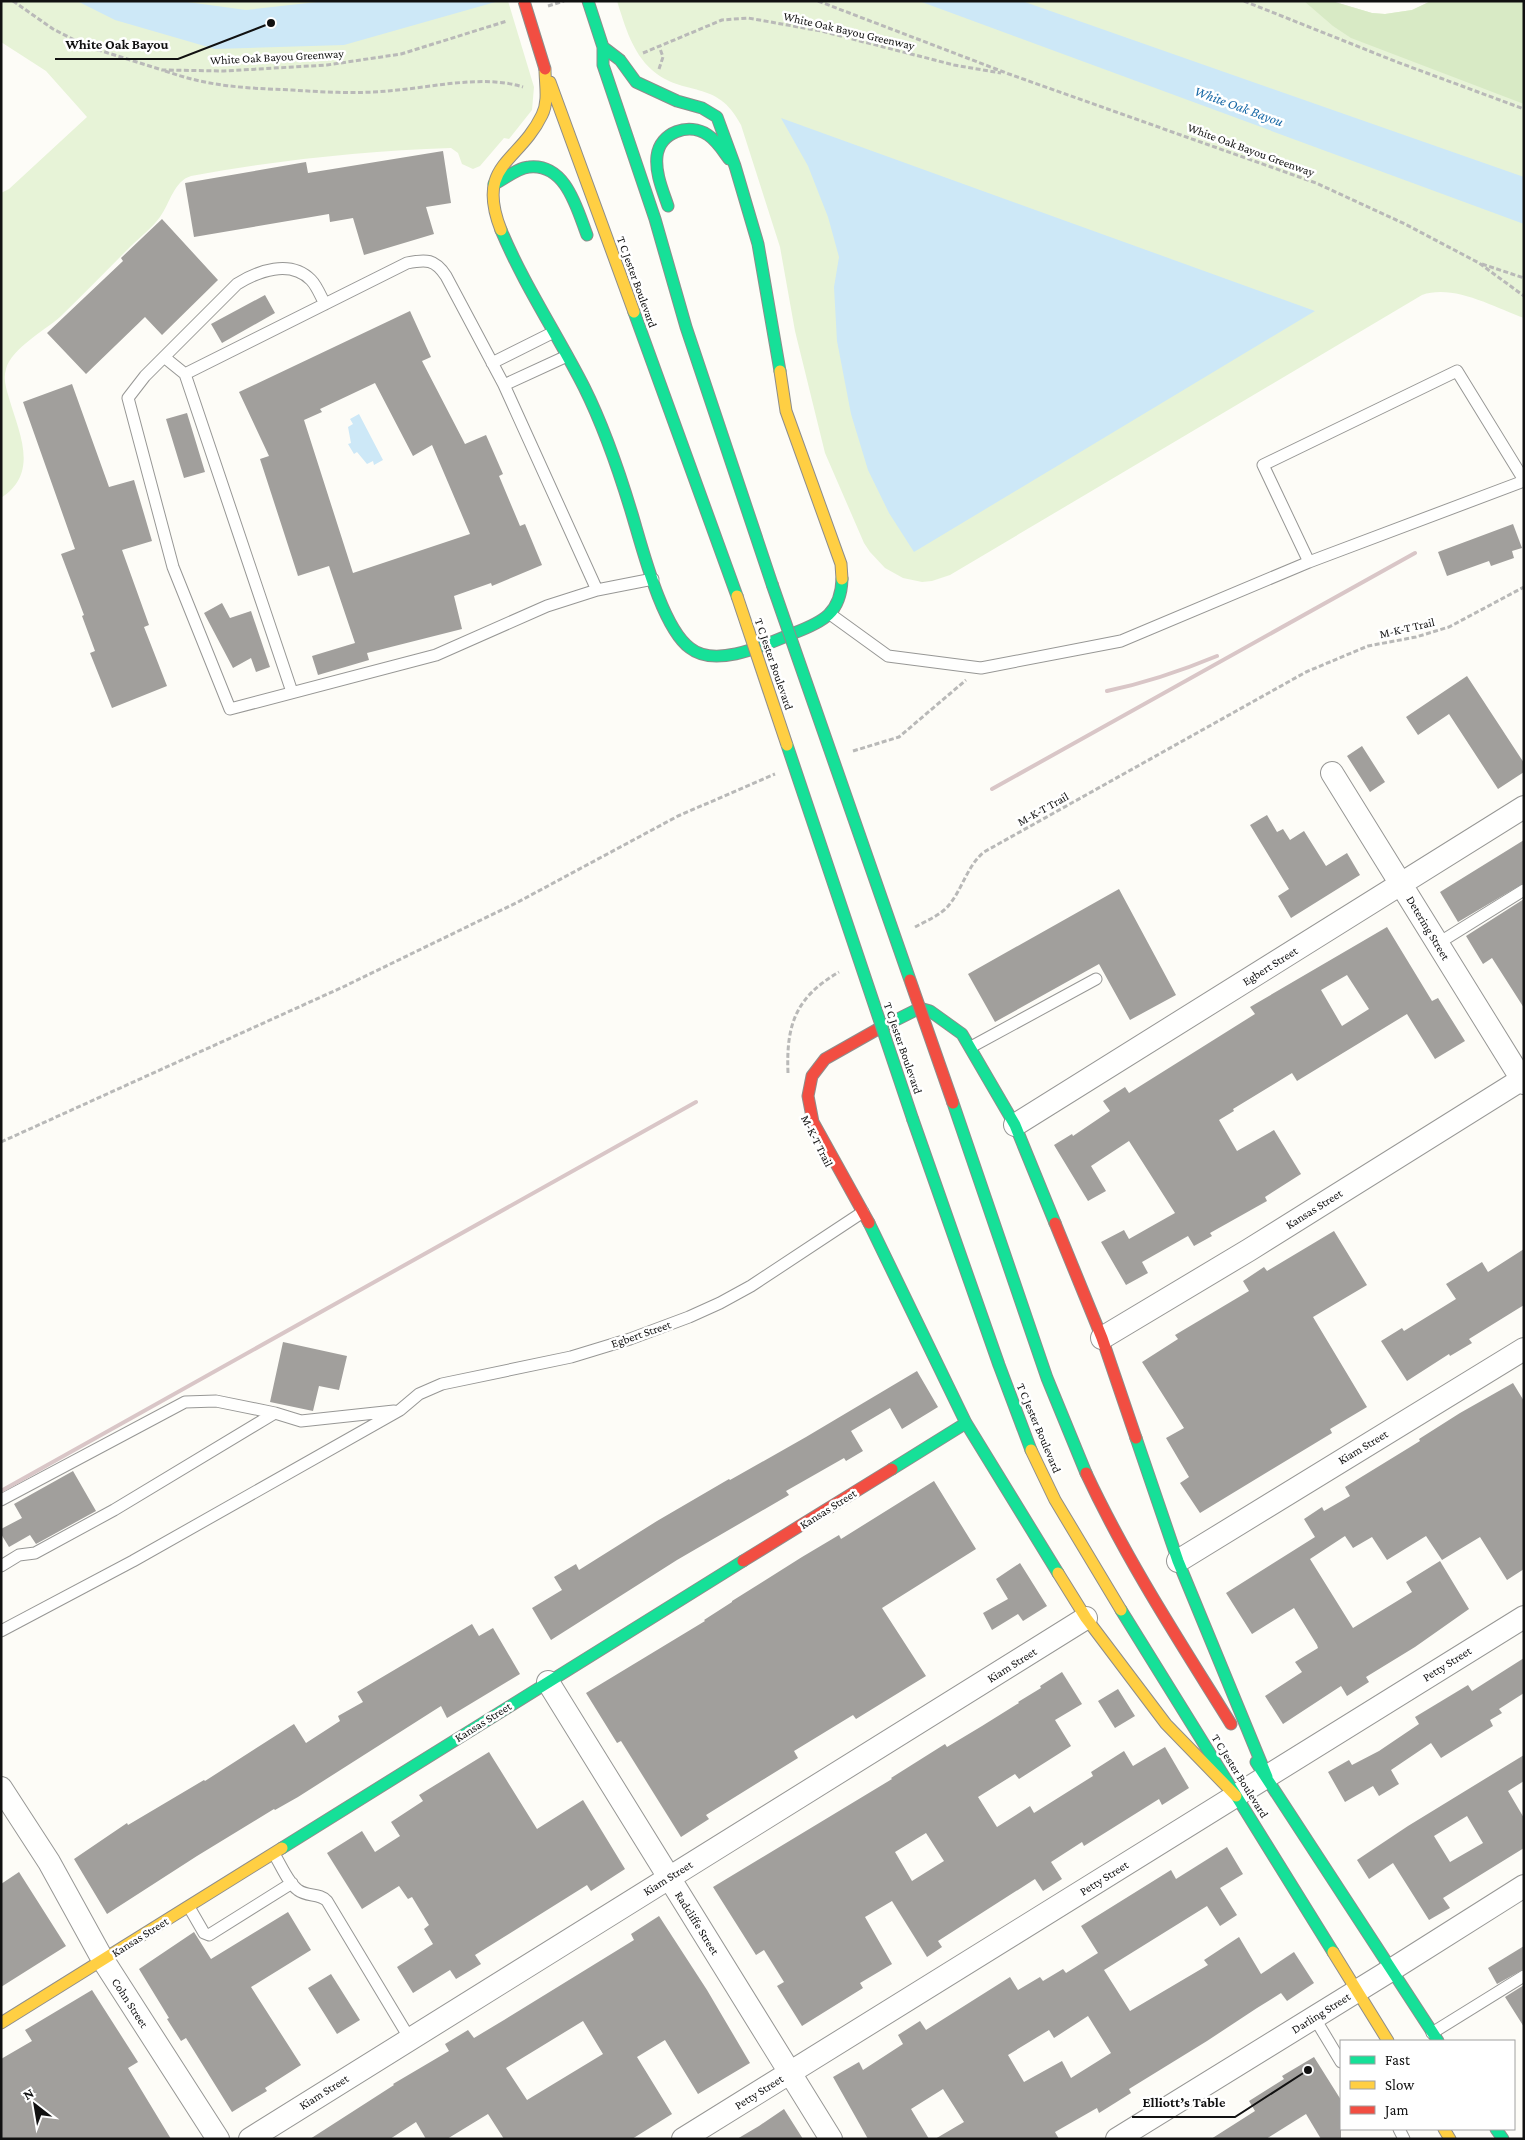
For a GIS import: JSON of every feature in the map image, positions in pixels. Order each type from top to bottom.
[{"type":"main road","name":"T C Jester Boulevard","points":[[524,1],[545,69],[737,596],[913,1120],[999,1366],[1033,1453],[1055,1500],[1087,1556],[1387,2040]]},
{"type":"main road","name":"T C Jester Boulevard","points":[[588,1],[603,48],[603,65],[655,219],[686,327],[772,584],[1047,1378],[1077,1454],[1103,1509],[1143,1581],[1216,1701],[1391,1970],[1431,2038]]},
{"type":"main road","points":[[545,69],[546,94],[544,112],[536,127],[503,163],[494,184],[492,199],[497,219],[529,293],[594,405],[626,492],[653,580],[677,636],[690,649],[710,657],[722,658],[798,632],[818,622],[830,614],[836,607],[842,591],[841,564],[786,411],[774,328],[758,244],[735,166],[717,117],[702,108],[671,98],[636,82],[620,60],[603,48]]},
{"type":"main road","points":[[673,222],[659,177],[657,156],[659,148],[670,133],[680,130],[698,130],[709,136],[735,166]]},
{"type":"main road","points":[[494,184],[529,167],[547,169],[561,177],[593,249]]},
{"type":"main road","points":[[686,327],[687,284]]},
{"type":"main road","points":[[614,291],[649,355]]},
{"type":"main road","points":[[1236,1796],[1166,1724],[1086,1618],[966,1423],[863,1212],[813,1122],[808,1096],[812,1076],[825,1059],[914,1010],[923,1009],[930,1011],[955,1027],[971,1047],[1015,1125],[1102,1338],[1178,1561],[1267,1777]]},
{"type":"main road","name":"Kansas Street","points":[[1,2023],[966,1423]]},
{"type":"street","name":"Detering Street","points":[[1332,774],[1523,1080]]},
{"type":"street","name":"Egbert Street","points":[[1015,1125],[1122,1060],[1524,807]]},
{"type":"street","name":"Kansas Street","points":[[1102,1338],[1249,1250],[1523,1080]]},
{"type":"street","name":"Kiam Street","points":[[1178,1561],[1524,1349]]},
{"type":"street","name":"Petty Street","points":[[683,2139],[1524,1617]]},
{"type":"street","name":"Kiam Street","points":[[250,2139],[669,1877],[1049,1643],[1086,1618]]},
{"type":"street","name":"Radcliffe Street","points":[[548,1682],[831,2139]]},
{"type":"street","name":"Cohn Street","points":[[4,1797],[49,1862],[103,1960],[218,2139]]},
{"type":"street","name":"Darling Street","points":[[1117,2139],[1524,1886]]},
{"type":"lane","points":[[185,374],[407,263],[420,260],[439,266],[504,386],[597,590]]},
{"type":"lane","points":[[325,304],[312,280],[301,273],[288,269],[262,271],[237,284],[133,389],[128,398],[173,567],[230,709],[436,655],[547,606],[597,590],[653,580]]},
{"type":"lane","points":[[492,363],[552,333]]},
{"type":"lane","points":[[504,386],[567,356]]},
{"type":"lane","points":[[164,357],[185,374],[292,692]]},
{"type":"lane","points":[[830,614],[888,656],[981,668],[1121,641],[1309,562],[1524,480],[1457,371],[1263,465],[1309,562]]},
{"type":"lane","points":[[1437,944],[1524,890]]},
{"type":"lane","points":[[971,1047],[1096,979]]},
{"type":"lane","name":"Egbert Street","points":[[1,1631],[133,1561],[400,1410],[419,1394],[442,1384],[571,1357],[630,1339],[689,1317],[751,1286],[863,1212]]},
{"type":"lane","points":[[1,1500],[185,1402],[216,1401],[275,1413],[301,1421],[400,1410]]},
{"type":"lane","points":[[1,1566],[19,1555],[36,1553],[114,1510],[275,1413]]},
{"type":"lane","points":[[274,1854],[297,1890],[304,1894],[324,1898],[327,1901],[410,2039]]},
{"type":"lane","points":[[189,1907],[204,1933],[208,1935],[292,1883]]},
{"type":"lane","points":[[1431,2038],[1524,1976]]},
{"type":"lane","points":[[1314,2017],[1340,2060]]},
{"type":"path","name":"White Oak Bayou Greenway","points":[[13,1],[53,29],[86,46],[194,81],[234,87],[322,92],[385,92],[497,82],[512,84],[546,94]]},
{"type":"path","points":[[546,7],[564,1]]},
{"type":"path","name":"White Oak Bayou Greenway","points":[[818,1],[1009,74],[1316,183],[1405,224],[1479,263],[1524,296]]},
{"type":"path","points":[[1244,1],[1524,109]]},
{"type":"path","name":"White Oak Bayou Greenway","points":[[636,56],[722,20],[748,18],[821,31],[954,65],[1009,74]]},
{"type":"path","name":"White Oak Bayou Greenway","points":[[162,70],[224,71],[327,65],[401,54],[509,20]]},
{"type":"path","points":[[656,74],[663,57],[659,46]]},
{"type":"path","name":"White Oak Bayou Greenway","points":[[1479,263],[1524,278]]},
{"type":"path","name":"M-K-T Trail","points":[[910,930],[947,907],[959,890],[973,860],[984,852],[1289,681],[1355,650],[1433,633],[1449,627],[1524,587]]},
{"type":"path","points":[[844,753],[899,737],[981,668]]},
{"type":"path","points":[[1,1142],[352,983],[518,902],[678,816],[780,772]]},
{"type":"path","points":[[789,1081],[787,1050],[797,1012],[812,990],[846,967]]},
{"type":"green space","points":[[1,1],[508,1],[534,87],[532,110],[509,139],[504,138],[480,166],[473,169],[462,164],[458,153],[451,148],[321,157],[224,170],[191,176],[185,179],[176,187],[164,211],[153,225],[60,317],[29,340],[9,361],[5,373],[5,384],[21,438],[23,465],[20,477],[13,488],[1,498],[1,193],[9,189],[87,117],[46,71],[1,42]]},
{"type":"green space","points":[[617,1],[1331,1],[1372,13],[1385,14],[1412,10],[1431,1],[1524,1],[1524,318],[1473,298],[1447,292],[1434,292],[1422,295],[950,575],[922,582],[903,578],[885,568],[864,543],[825,453],[795,331],[780,247],[741,125],[732,110],[711,94],[676,84],[652,70],[645,63],[634,47]]},
{"type":"green space","points":[[1304,1],[1332,1],[1372,13],[1385,14],[1412,10],[1431,1],[1524,1],[1524,104],[1351,38],[1333,26]]},
{"type":"water","points":[[77,1],[180,1],[246,10],[326,1],[499,1],[344,45],[215,49],[115,20]]},
{"type":"water","points":[[919,1],[1022,1],[1524,177],[1524,224]]},
{"type":"water","points":[[781,118],[1315,311],[914,552],[889,513],[868,470],[851,414],[837,341],[834,287],[839,257],[828,217],[808,166]]},
{"type":"water","points":[[359,414],[383,460],[374,465],[373,461],[367,464],[357,452],[354,454],[348,444],[351,443],[348,427],[353,424],[350,419]]},
{"type":"building","points":[[443,151],[451,203],[426,207],[434,234],[364,255],[353,218],[330,222],[329,214],[194,237],[185,183],[306,162],[308,173]]},
{"type":"building","points":[[162,219],[218,280],[162,335],[145,317],[86,374],[47,333],[123,261],[121,258]]},
{"type":"building","points":[[265,295],[275,313],[222,343],[211,324]]},
{"type":"building","points":[[410,311],[431,357],[422,361],[465,444],[486,435],[503,474],[499,476],[520,526],[525,524],[542,565],[492,586],[491,583],[454,596],[462,629],[367,653],[369,660],[318,675],[312,656],[355,643],[329,566],[298,576],[260,459],[269,456],[239,392]],"holes":[[[375,383],[413,456],[432,445],[470,534],[353,573],[304,420],[322,412],[320,409]]]},
{"type":"building","points":[[72,384],[109,487],[134,480],[152,541],[122,550],[149,625],[144,627],[167,686],[112,708],[90,653],[95,651],[82,616],[84,615],[61,554],[75,549],[23,402]]},
{"type":"building","points":[[187,413],[205,472],[184,478],[166,419]]},
{"type":"building","points":[[1513,524],[1522,548],[1512,551],[1514,558],[1491,566],[1489,561],[1447,576],[1438,552]]},
{"type":"building","points":[[222,603],[230,618],[251,611],[270,667],[256,672],[251,658],[233,668],[204,613]]},
{"type":"building","points":[[1467,676],[1524,763],[1524,772],[1498,789],[1449,714],[1418,735],[1406,717]]},
{"type":"building","points":[[1362,746],[1385,782],[1370,792],[1347,756]]},
{"type":"building","points":[[1267,815],[1277,832],[1283,829],[1290,840],[1304,831],[1326,866],[1347,853],[1360,875],[1291,918],[1278,896],[1289,889],[1250,825]]},
{"type":"building","points":[[1524,840],[1524,883],[1458,922],[1440,892]]},
{"type":"building","points":[[1119,889],[1176,995],[1130,1020],[1099,964],[995,1022],[968,974]]},
{"type":"building","points":[[1524,899],[1524,1008],[1492,958],[1483,964],[1466,936]]},
{"type":"building","points":[[1387,927],[1432,1001],[1438,998],[1465,1041],[1435,1059],[1407,1014],[1297,1081],[1292,1073],[1233,1109],[1234,1111],[1219,1120],[1237,1151],[1274,1130],[1301,1174],[1265,1197],[1267,1201],[1210,1233],[1212,1236],[1194,1246],[1188,1236],[1142,1262],[1148,1273],[1126,1285],[1101,1242],[1124,1230],[1129,1239],[1175,1213],[1129,1141],[1091,1166],[1106,1191],[1088,1201],[1054,1145],[1072,1134],[1073,1136],[1110,1111],[1103,1101],[1125,1087],[1129,1093],[1255,1014],[1250,1007]],"holes":[[[1347,975],[1369,1009],[1342,1026],[1321,990]]]},
{"type":"building","points":[[1334,1231],[1367,1285],[1313,1317],[1367,1407],[1330,1429],[1332,1433],[1200,1513],[1180,1483],[1189,1477],[1166,1438],[1184,1428],[1142,1362],[1178,1339],[1175,1335],[1249,1291],[1243,1281],[1264,1267],[1267,1271]]},
{"type":"building","points":[[1524,1249],[1524,1305],[1469,1339],[1472,1343],[1450,1356],[1449,1354],[1407,1381],[1381,1341],[1402,1328],[1404,1331],[1456,1299],[1446,1284],[1482,1262],[1488,1272]]},
{"type":"building","points":[[283,1342],[347,1356],[339,1390],[319,1386],[313,1411],[270,1402]]},
{"type":"building","points":[[917,1371],[938,1407],[902,1429],[890,1408],[851,1431],[863,1451],[846,1461],[844,1458],[786,1491],[789,1495],[677,1560],[551,1640],[532,1608],[562,1590],[554,1577],[576,1564],[579,1570],[657,1521],[806,1437]]},
{"type":"building","points":[[1513,1383],[1524,1401],[1524,1569],[1507,1580],[1480,1537],[1442,1560],[1426,1536],[1387,1560],[1372,1537],[1353,1548],[1345,1536],[1310,1559],[1353,1628],[1412,1592],[1406,1582],[1440,1561],[1469,1609],[1415,1647],[1366,1677],[1369,1682],[1347,1696],[1341,1686],[1283,1724],[1265,1696],[1302,1672],[1295,1662],[1318,1648],[1317,1645],[1294,1608],[1252,1634],[1226,1593],[1315,1537],[1304,1519],[1322,1507],[1324,1511],[1350,1496],[1345,1487],[1420,1441],[1419,1439],[1460,1413]]},
{"type":"building","points":[[73,1471],[96,1511],[36,1544],[30,1535],[9,1547],[1,1534],[1,1529],[22,1518],[14,1504]]},
{"type":"building","points":[[934,1481],[976,1549],[882,1608],[926,1676],[856,1719],[853,1715],[794,1751],[798,1758],[706,1815],[709,1819],[681,1837],[621,1741],[617,1743],[586,1693],[705,1621],[732,1601],[802,1557],[839,1535],[841,1539]]},
{"type":"building","points":[[1020,1563],[1047,1606],[1023,1621],[1018,1614],[992,1630],[983,1613],[1008,1599],[996,1579]]},
{"type":"building","points":[[472,1624],[479,1636],[493,1628],[520,1674],[447,1718],[441,1706],[298,1797],[274,1809],[197,1856],[107,1914],[74,1859],[127,1823],[128,1825],[205,1781],[294,1724],[306,1743],[340,1721],[338,1716],[363,1702],[357,1692]]},
{"type":"building","points":[[1524,1658],[1524,1693],[1499,1709],[1502,1713],[1490,1720],[1493,1726],[1441,1758],[1431,1743],[1391,1770],[1399,1784],[1379,1796],[1373,1786],[1345,1802],[1328,1772],[1349,1760],[1352,1765],[1379,1751],[1419,1724],[1415,1717],[1468,1685],[1472,1691]]},
{"type":"building","points":[[1062,1672],[1082,1704],[1055,1720],[1071,1746],[1019,1779],[1015,1774],[978,1797],[997,1827],[1030,1806],[1034,1813],[1093,1776],[1091,1772],[1124,1751],[1133,1766],[1165,1747],[1189,1788],[1162,1805],[1159,1799],[1084,1846],[1082,1842],[1051,1862],[1062,1879],[1043,1891],[1035,1879],[938,1941],[942,1947],[927,1957],[892,1901],[865,1917],[892,1964],[860,1983],[863,1988],[802,2026],[777,1986],[784,1982],[764,1950],[756,1955],[713,1887],[892,1779],[945,1744],[947,1747],[982,1726],[1041,1688],[1040,1686]],"holes":[[[926,1833],[944,1861],[912,1881],[895,1852]]]},
{"type":"building","points":[[1118,1689],[1135,1716],[1115,1728],[1098,1701]]},
{"type":"building","points":[[489,1752],[537,1829],[583,1800],[625,1869],[591,1891],[587,1885],[475,1955],[481,1964],[456,1979],[450,1970],[413,1993],[397,1967],[433,1944],[424,1929],[429,1925],[412,1897],[408,1899],[399,1886],[362,1909],[327,1853],[362,1831],[375,1852],[400,1836],[391,1822],[423,1801],[419,1795]]},
{"type":"building","points":[[1524,1755],[1524,1781],[1508,1791],[1524,1818],[1524,1848],[1443,1898],[1450,1908],[1429,1920],[1393,1863],[1369,1879],[1357,1860],[1408,1826]],"holes":[[[1467,1816],[1483,1843],[1450,1862],[1434,1836]]]},
{"type":"building","points":[[1227,1847],[1243,1874],[1220,1888],[1237,1915],[1220,1926],[1207,1906],[1104,1970],[1130,2011],[1208,1965],[1204,1960],[1239,1937],[1261,1974],[1294,1952],[1314,1983],[1287,2001],[1281,1993],[1129,2089],[1131,2093],[1099,2113],[1097,2108],[1055,2132],[1059,2139],[935,2139],[964,2122],[943,2089],[911,2109],[929,2139],[868,2139],[833,2077],[859,2062],[863,2070],[903,2044],[898,2035],[920,2021],[926,2030],[1010,1977],[1018,1990],[1040,1977],[1043,1981],[1063,1969],[1066,1973],[1098,1953],[1081,1926],[1171,1870],[1176,1879]],"holes":[[[1088,2016],[1111,2053],[1071,2078],[1062,2061],[1024,2082],[1008,2055],[1049,2030],[1054,2038]]]},
{"type":"building","points":[[19,1872],[66,1946],[1,1987],[1,1884]]},
{"type":"building","points":[[288,1912],[311,1950],[251,1987],[301,2065],[265,2088],[267,2091],[232,2112],[186,2038],[181,2041],[139,1969],[194,1932],[211,1959]]},
{"type":"building","points":[[659,1916],[707,1990],[750,2063],[698,2094],[665,2040],[637,2057],[672,2114],[632,2139],[504,2139],[488,2114],[447,2139],[426,2139],[416,2122],[390,2139],[310,2139],[393,2084],[449,2051],[445,2044],[468,2030],[474,2038],[634,1940],[631,1934]],"holes":[[[583,2021],[603,2054],[527,2100],[506,2068]]]},
{"type":"building","points":[[1524,1946],[1524,1969],[1497,1984],[1488,1968]]},
{"type":"building","points":[[331,1974],[360,2020],[337,2034],[308,1988]]},
{"type":"building","points":[[1524,1985],[1524,2027],[1505,1997]]},
{"type":"building","points":[[92,1990],[138,2062],[128,2068],[171,2139],[1,2139],[1,2059],[32,2041],[25,2030]]},
{"type":"building","points":[[1314,2057],[1340,2098],[1341,2139],[1321,2139],[1306,2114],[1266,2139],[1211,2139],[1255,2111],[1249,2101],[1284,2079],[1282,2076]]},
{"type":"building","points":[[784,2109],[803,2139],[737,2139],[759,2126]]},
{"type":"railway","points":[[992,789],[1415,553]]},
{"type":"railway","points":[[1107,691],[1163,676],[1217,656]]},
{"type":"railway","points":[[1,1491],[696,1102]]},
{"type":"traffic: fast","points":[[588,1],[603,47],[603,65],[655,219],[686,327],[772,584]]},
{"type":"traffic: fast","points":[[603,47],[620,60],[636,82],[677,101],[702,108],[717,117],[735,166],[758,244],[780,371]]},
{"type":"traffic: fast","points":[[668,206],[657,169],[657,156],[659,148],[669,135],[684,130],[700,131],[714,140],[729,159]]},
{"type":"traffic: fast","points":[[494,184],[529,167],[542,168],[552,172],[568,190],[587,235]]},
{"type":"traffic: fast","points":[[501,230],[530,290],[574,367],[598,418],[611,449],[654,586],[662,606],[680,638],[690,648],[701,654],[713,656],[742,652],[770,643],[814,625],[828,615],[838,600],[842,579]]},
{"type":"traffic: fast","points":[[634,312],[737,596]]},
{"type":"traffic: fast","points":[[772,584],[910,980]]},
{"type":"traffic: fast","points":[[787,745],[913,1120]]},
{"type":"traffic: fast","points":[[878,1029],[914,1011],[923,1009],[930,1011],[962,1034],[1015,1125],[1055,1223]]},
{"type":"traffic: fast","points":[[953,1103],[1047,1378],[1086,1473]]},
{"type":"traffic: fast","points":[[913,1120],[999,1365],[1031,1450]]},
{"type":"traffic: fast","points":[[869,1223],[966,1423],[1058,1573]]},
{"type":"traffic: fast","points":[[892,1469],[966,1423]]},
{"type":"traffic: fast","points":[[1136,1438],[1178,1561],[1267,1777]]},
{"type":"traffic: fast","points":[[282,1848],[743,1561]]},
{"type":"traffic: fast","points":[[1121,1610],[1333,1952]]},
{"type":"traffic: fast","points":[[1256,1762],[1437,2040]]},
{"type":"traffic: fast","points":[[1497,2130],[1503,2139]]},
{"type":"traffic: slow","points":[[501,230],[494,208],[493,191],[496,177],[533,131],[542,115],[546,98],[545,69]]},
{"type":"traffic: slow","points":[[550,82],[634,312]]},
{"type":"traffic: slow","points":[[780,371],[786,411],[841,564],[842,579]]},
{"type":"traffic: slow","points":[[737,596],[787,745]]},
{"type":"traffic: slow","points":[[1031,1450],[1055,1500],[1121,1610]]},
{"type":"traffic: slow","points":[[1058,1573],[1086,1618],[1166,1724],[1236,1796]]},
{"type":"traffic: slow","points":[[1,2023],[282,1848]]},
{"type":"traffic: slow","points":[[1333,1952],[1387,2040]]},
{"type":"traffic: slow","points":[[1445,2130],[1450,2139]]},
{"type":"traffic: jam","points":[[524,1],[545,69]]},
{"type":"traffic: jam","points":[[910,980],[953,1103]]},
{"type":"traffic: jam","points":[[869,1223],[813,1122],[808,1096],[812,1076],[825,1059],[878,1029]]},
{"type":"traffic: jam","points":[[1055,1223],[1102,1338],[1136,1438]]},
{"type":"traffic: jam","points":[[743,1561],[892,1469]]},
{"type":"traffic: jam","points":[[1086,1473],[1136,1569],[1231,1724]]},
{"type":"place","name":"White Oak Bayou","points":[[271,23]]},
{"type":"place","name":"Elliott’s Table","points":[[1308,2070]]}]
